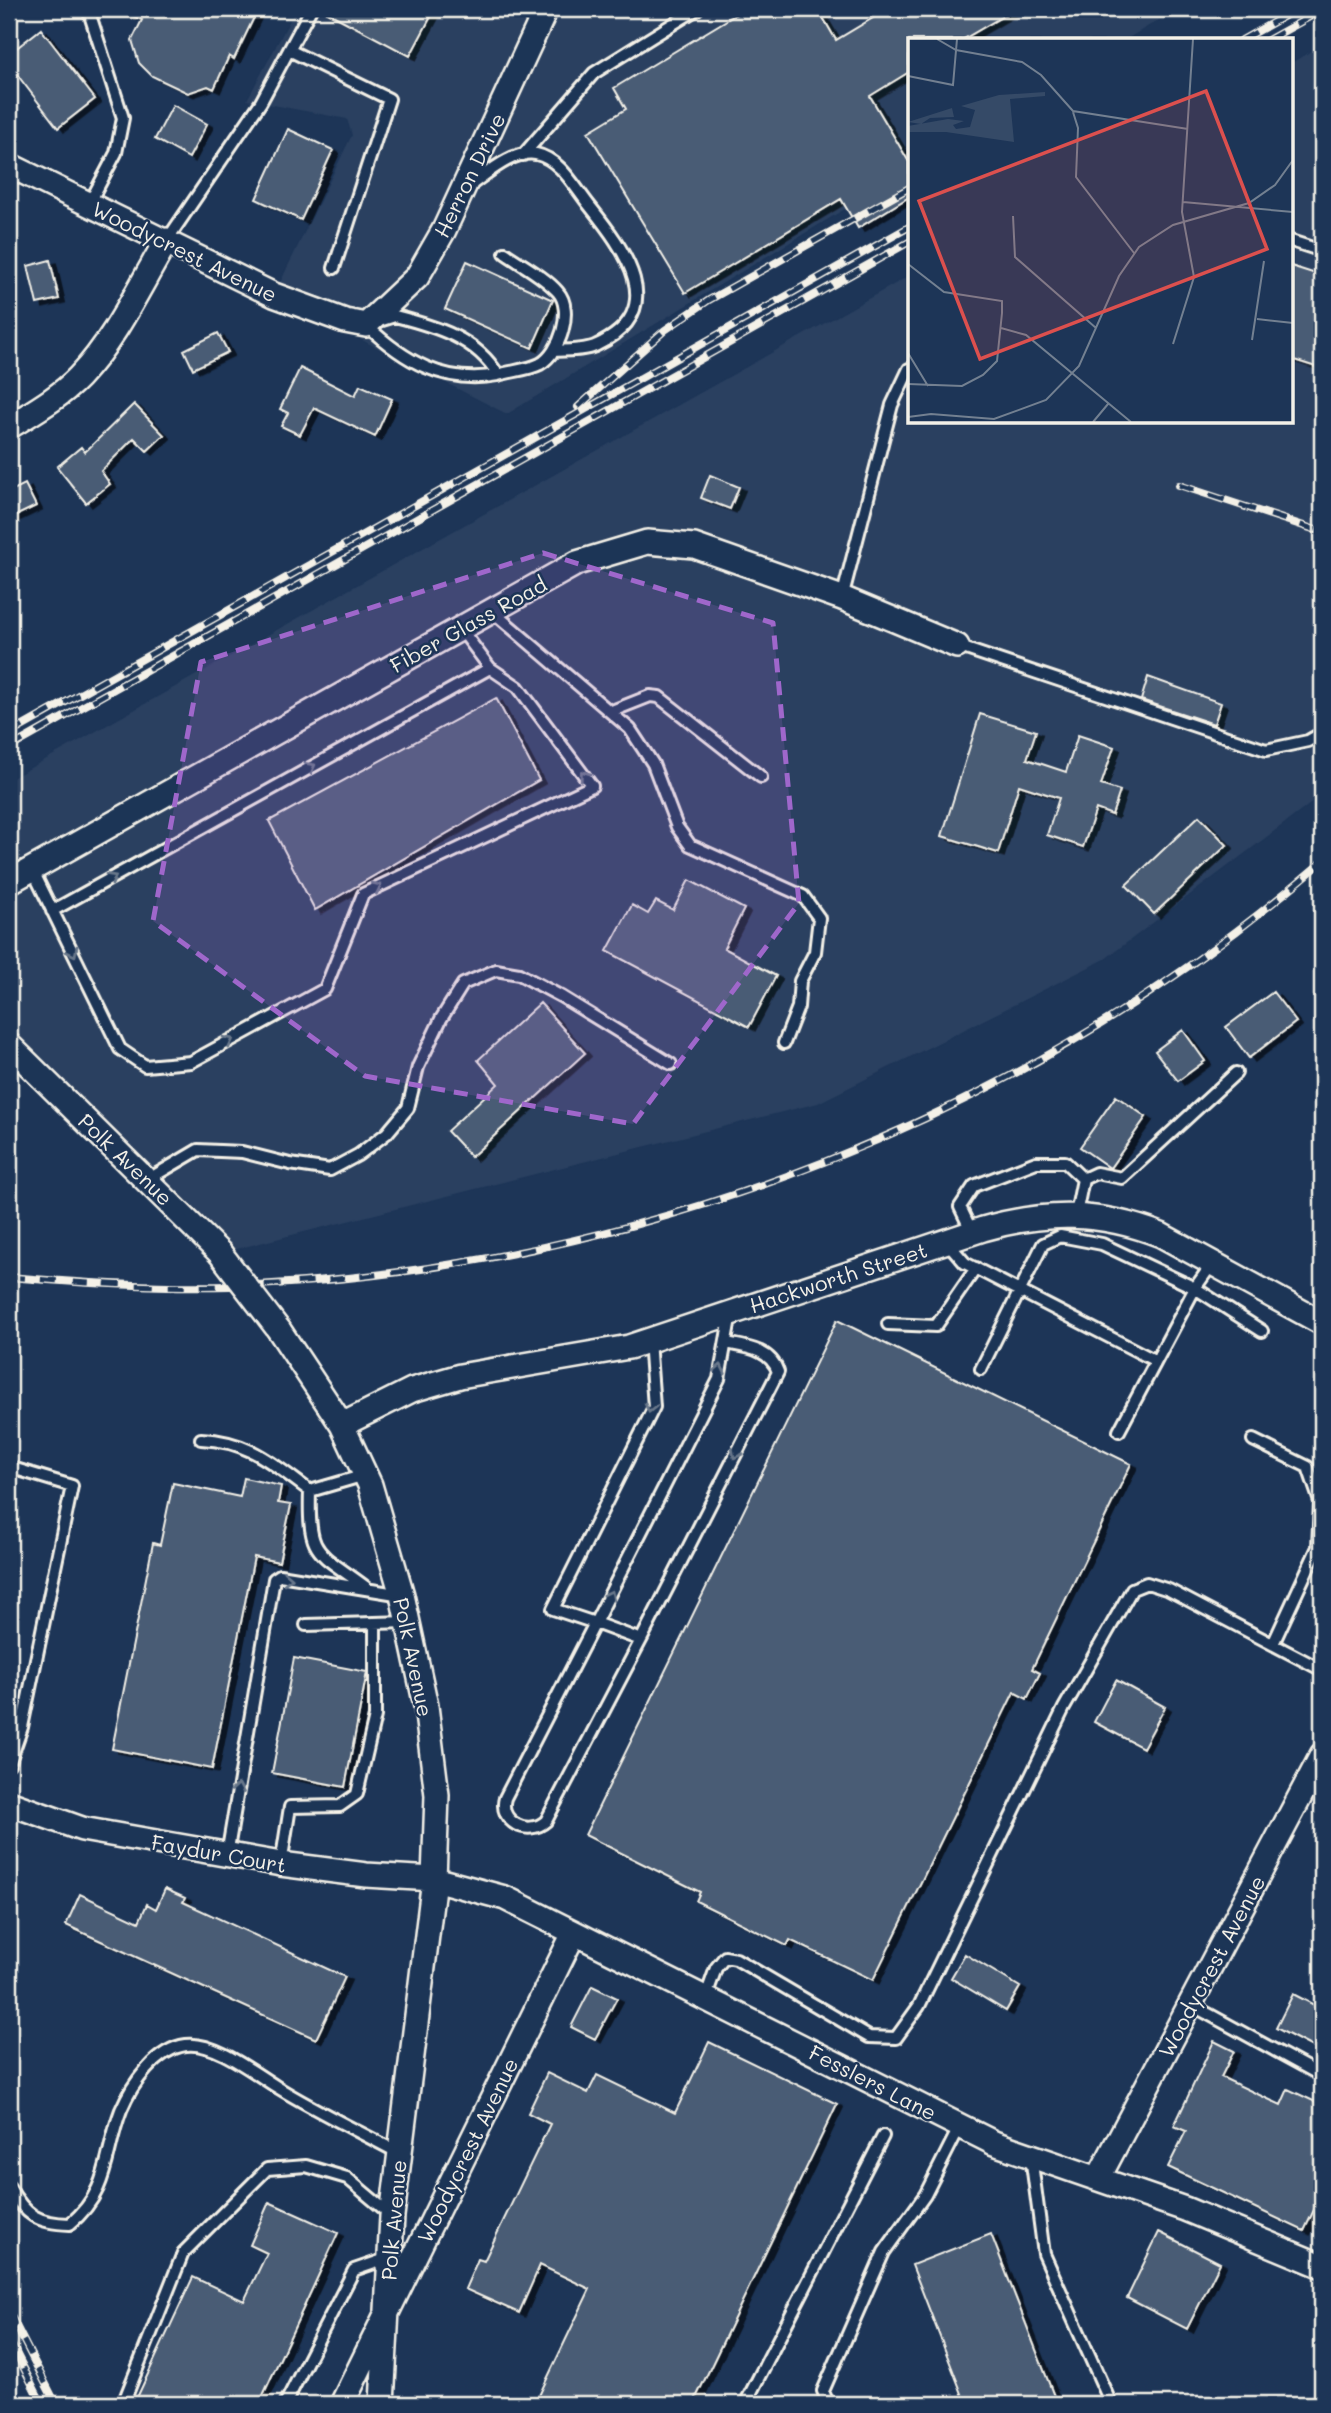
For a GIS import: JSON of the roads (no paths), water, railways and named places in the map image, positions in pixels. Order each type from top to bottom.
[{"type":"street","name":"Herron Drive","points":[[366,325],[417,276],[461,192],[546,9]]},
{"type":"street","name":"Woodycrest Avenue","points":[[9,165],[167,240],[274,295],[345,321],[366,325]]},
{"type":"street","points":[[9,427],[45,404],[79,377],[111,334],[167,240]]},
{"type":"street","name":"Fiber Glass Road","points":[[9,882],[577,563],[647,542],[694,546],[842,598],[957,646]]},
{"type":"street","name":"Polk Avenue","points":[[9,1046],[220,1253],[279,1330],[342,1425],[365,1475],[402,1595],[426,1706],[437,1795],[434,1880],[392,2216],[382,2404]]},
{"type":"street","name":"Hackworth Street","points":[[342,1425],[412,1390],[460,1376],[629,1347],[972,1232],[1039,1215],[1076,1214],[1138,1226],[1161,1235],[1322,1323]]},
{"type":"street","name":"Woodycrest Avenue","points":[[1099,2177],[1322,1755]]},
{"type":"street","name":"Faydur Court","points":[[9,1803],[82,1829],[281,1864],[434,1880]]},
{"type":"street","name":"Fesslers Lane","points":[[434,1880],[505,1898],[993,2143],[1185,2208],[1322,2266]]},
{"type":"street","name":"Woodycrest Avenue","points":[[342,2404],[574,1933]]},
{"type":"lane","points":[[167,240],[261,102],[311,9]]},
{"type":"lane","points":[[523,155],[594,73],[697,9]]},
{"type":"lane","points":[[89,204],[116,153],[123,118],[90,15]]},
{"type":"lane","points":[[289,50],[389,99],[334,268]]},
{"type":"lane","points":[[461,192],[509,160],[535,154],[555,162],[615,238],[634,277],[637,308],[629,321],[596,346],[554,351]]},
{"type":"lane","points":[[1292,241],[1322,251]]},
{"type":"lane","points":[[366,325],[402,357],[446,374],[474,380],[541,363],[554,351],[564,323],[563,301],[558,292],[505,253]]},
{"type":"lane","points":[[366,325],[394,316],[419,322],[477,349],[489,360],[498,375]]},
{"type":"lane","points":[[842,598],[892,405],[908,371]]},
{"type":"lane","points":[[492,611],[612,710],[630,729],[653,764],[677,827],[690,845],[803,896],[819,918],[815,952],[800,981],[798,1007],[784,1044]]},
{"type":"lane","points":[[32,869],[120,1049],[145,1066],[191,1062],[325,989],[363,894],[593,786],[519,687],[490,668],[460,628]]},
{"type":"lane","points":[[957,646],[1266,750],[1308,741],[1322,733]]},
{"type":"lane","points":[[52,911],[490,668]]},
{"type":"lane","points":[[612,710],[650,696],[659,697],[761,777]]},
{"type":"lane","points":[[147,1180],[198,1150],[242,1152],[290,1164],[330,1170],[358,1155],[387,1133],[408,1108],[418,1066],[441,1019],[463,984],[496,970],[519,974],[562,997],[671,1064]]},
{"type":"lane","points":[[1083,1179],[1096,1173],[1122,1178],[1236,1073]]},
{"type":"lane","points":[[972,1232],[960,1208],[974,1186],[1036,1162],[1065,1162],[1083,1179]]},
{"type":"lane","points":[[1076,1214],[1083,1179]]},
{"type":"lane","points":[[981,1369],[1043,1244],[1060,1236],[1102,1244],[1195,1288],[1262,1331]]},
{"type":"lane","points":[[946,1241],[965,1263],[1156,1361]]},
{"type":"lane","points":[[1119,1431],[1195,1288],[1212,1264]]},
{"type":"lane","points":[[888,1324],[936,1326],[976,1268]]},
{"type":"lane","points":[[726,1343],[758,1350],[775,1362],[778,1372],[546,1821],[538,1828],[528,1830],[505,1817],[502,1809],[505,1798],[719,1380],[731,1313]]},
{"type":"lane","points":[[641,1640],[553,1609],[654,1407],[649,1340]]},
{"type":"lane","points":[[201,1439],[236,1443],[258,1453],[310,1491]]},
{"type":"lane","points":[[1253,1440],[1308,1467],[1320,1502],[1318,1547],[1273,1644]]},
{"type":"lane","points":[[9,1466],[72,1486],[22,1727],[9,1764]]},
{"type":"lane","points":[[310,1491],[365,1475]]},
{"type":"lane","points":[[310,1491],[309,1534],[317,1551],[369,1590]]},
{"type":"lane","points":[[227,1855],[274,1579],[280,1575],[402,1595]]},
{"type":"lane","points":[[705,1998],[716,1968],[725,1957],[736,1959],[869,2037],[897,2038],[919,2006],[1064,1708],[1132,1589],[1147,1583],[1169,1591],[1322,1670]]},
{"type":"lane","points":[[306,1625],[408,1622]]},
{"type":"lane","points":[[281,1864],[290,1807],[340,1806],[357,1794],[375,1716],[375,1623]]},
{"type":"lane","points":[[1190,2004],[1322,2076]]},
{"type":"lane","points":[[9,2187],[31,2216],[46,2223],[70,2224],[89,2208],[105,2172],[121,2110],[139,2078],[163,2054],[187,2044],[218,2052],[398,2152]]},
{"type":"lane","points":[[828,2404],[823,2391],[884,2252],[925,2195],[960,2126]]},
{"type":"lane","points":[[745,2404],[883,2136]]},
{"type":"lane","points":[[1031,2155],[1044,2254],[1111,2404]]},
{"type":"lane","points":[[123,2404],[183,2253],[267,2169],[306,2166],[347,2178],[392,2216]]},
{"type":"lane","points":[[285,2404],[354,2270],[389,2258]]},
{"type":"railway","points":[[1246,38],[1297,9]]},
{"type":"railway","points":[[1272,38],[1322,10]]},
{"type":"railway","points":[[578,407],[665,330],[709,300],[908,189]]},
{"type":"railway","points":[[9,734],[908,228]]},
{"type":"railway","points":[[9,748],[908,243]]},
{"type":"railway","points":[[1179,485],[1322,532]]},
{"type":"railway","points":[[9,1277],[133,1285],[226,1286],[402,1272],[546,1246],[687,1210],[825,1162],[958,1103],[1086,1033],[1207,953],[1322,862]]},
{"type":"railway","points":[[9,2312],[56,2404]]},
{"type":"railway","points":[[9,2339],[42,2404]]}]
